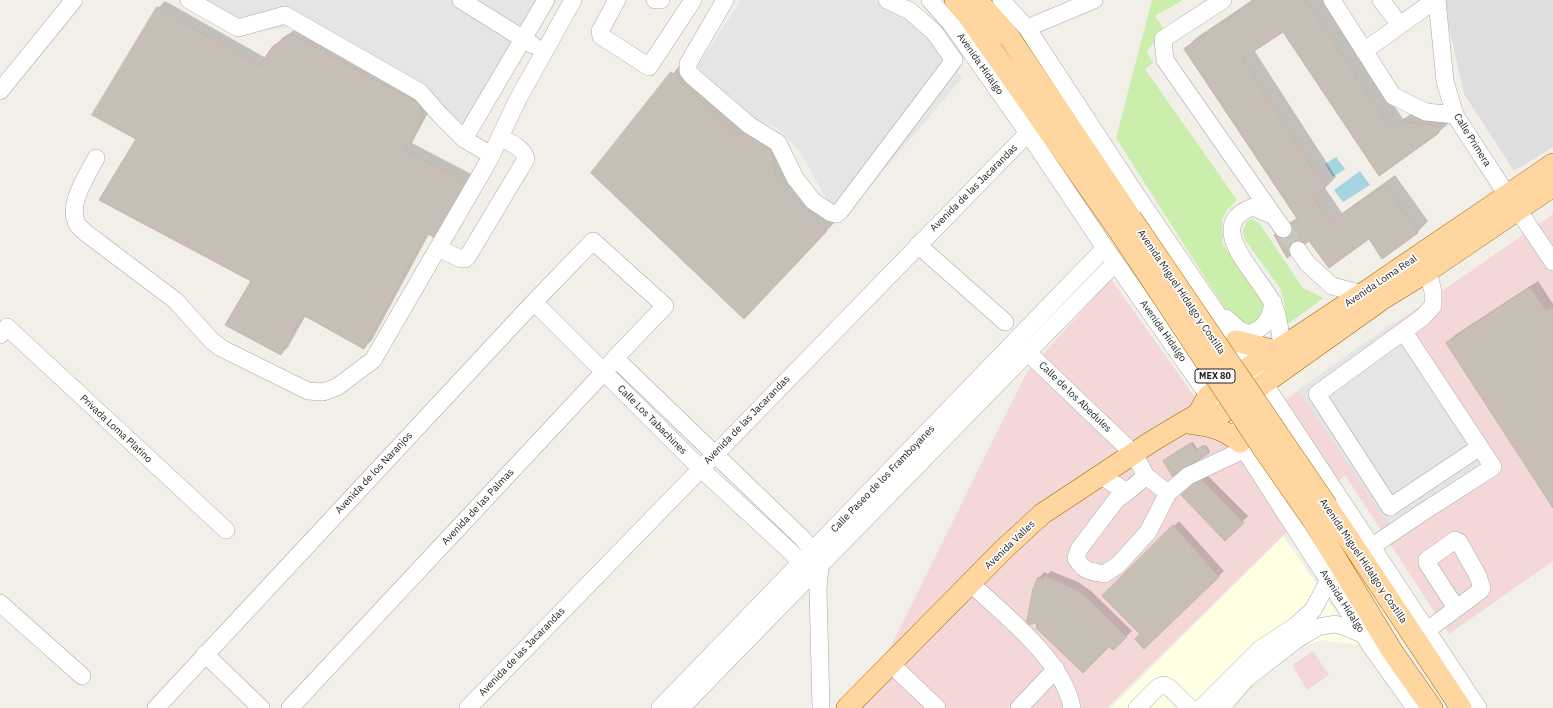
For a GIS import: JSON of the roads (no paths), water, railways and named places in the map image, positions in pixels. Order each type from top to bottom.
[{"type":"main road","name":"Avenida Miguel Hidalgo y Costilla","points":[[955,0],[965,10],[1125,225],[1320,512],[1461,708]]},
{"type":"main road","name":"Avenida Miguel Hidalgo y Costilla","points":[[977,0],[1010,38],[1125,225]]},
{"type":"main road","name":"Avenida Loma Real","points":[[1234,433],[1269,391],[1384,298],[1428,271],[1513,202],[1553,164]]},
{"type":"main road","name":"Avenida Loma Real","points":[[1197,411],[1252,365],[1362,294],[1513,202],[1553,186]]},
{"type":"main road","points":[[1238,344],[1279,349]]},
{"type":"main road","points":[[1197,411],[1234,433]]},
{"type":"main road","points":[[1197,411],[1208,426],[1234,433]]},
{"type":"main road","name":"Avenida Valles","points":[[847,708],[970,583],[1042,514],[1197,411]]},
{"type":"main road","name":"Avenida Miguel Hidalgo y Costilla","points":[[1320,512],[1392,651],[1432,708]]},
{"type":"street","points":[[0,91],[74,0]]},
{"type":"street","points":[[188,0],[238,28],[285,15],[420,92],[441,116],[464,138],[491,155]]},
{"type":"street","points":[[462,0],[543,52]]},
{"type":"street","points":[[464,138],[524,40],[546,0]]},
{"type":"street","points":[[96,158],[75,201],[74,214],[78,224],[86,233],[176,301],[211,340],[221,348],[308,391],[323,392],[337,387],[373,360],[491,155],[518,99],[572,0]]},
{"type":"street","points":[[617,0],[600,31],[601,36],[649,68],[693,0]]},
{"type":"street","points":[[655,0],[661,0]]},
{"type":"street","points":[[726,0],[688,64],[688,70],[691,75],[749,125],[778,143],[795,178],[813,201],[831,213],[836,214],[841,210],[954,60],[967,46]]},
{"type":"street","points":[[887,0],[910,11],[934,32],[954,60]]},
{"type":"street","name":"Avenida Hidalgo","points":[[930,0],[952,25],[967,46],[1196,379],[1197,411]]},
{"type":"street","points":[[1001,0],[1027,28],[1135,193],[1252,365],[1478,708]]},
{"type":"street","points":[[1027,28],[1094,0]]},
{"type":"street","points":[[1223,0],[1163,39],[1165,60],[1279,222],[1253,207],[1243,210],[1236,218],[1232,226],[1232,238],[1237,250],[1272,302],[1278,324],[1279,349]]},
{"type":"street","points":[[1332,0],[1393,96],[1426,112],[1455,115]]},
{"type":"street","points":[[1381,0],[1400,25]]},
{"type":"street","points":[[1364,51],[1436,0]]},
{"type":"street","name":"Calle Primera","points":[[1436,0],[1445,81],[1455,115],[1553,262]]},
{"type":"street","name":"Avenida de las Jacarandas","points":[[468,708],[700,468],[1028,133]]},
{"type":"street","points":[[438,248],[461,259],[468,256],[526,159],[522,150],[500,137]]},
{"type":"street","name":"Avenida de los Naranjos","points":[[156,708],[534,302],[594,241],[665,306]]},
{"type":"street","points":[[918,245],[1005,322]]},
{"type":"street","name":"Calle Paseo de los Framboyanes","points":[[681,708],[1022,347],[1068,287],[1105,248]]},
{"type":"street","points":[[1298,250],[1307,263],[1332,286],[1384,298]]},
{"type":"street","name":"Calle Paseo de los Framboyanes","points":[[1022,347],[1081,298],[1115,263]]},
{"type":"street","points":[[1428,271],[1433,292],[1433,306],[1423,317],[1404,332],[1317,394],[1390,507],[1480,446]]},
{"type":"street","points":[[1068,287],[1081,298]]},
{"type":"street","name":"Calle Los Tabachines","points":[[534,302],[700,468],[791,552],[812,569]]},
{"type":"street","points":[[1211,304],[1238,329],[1249,334],[1258,331],[1266,324],[1271,315],[1272,302]]},
{"type":"street","name":"Avenida de las Palmas","points":[[290,708],[665,306]]},
{"type":"street","name":"Privada Loma Platino","points":[[3,331],[226,530]]},
{"type":"street","points":[[1371,547],[1493,467],[1404,332]]},
{"type":"street","points":[[1196,379],[1204,378],[1221,366],[1236,353],[1238,344]]},
{"type":"street","name":"Calle de los Abedules","points":[[1022,347],[1134,454],[1146,476]]},
{"type":"street","name":"Calle Los Tabachines","points":[[615,358],[803,539],[812,569]]},
{"type":"street","points":[[1168,493],[1146,476],[1116,499],[1079,550],[1076,558],[1081,567],[1092,572],[1104,574],[1118,565],[1148,532],[1168,493],[1234,433]]},
{"type":"street","name":"Avenida Hidalgo","points":[[1234,433],[1364,634],[1414,708]]},
{"type":"street","points":[[1100,475],[1127,492]]},
{"type":"street","points":[[812,569],[821,708]]},
{"type":"street","name":"Calle Paseo de los Framboyanes","points":[[660,708],[812,569]]},
{"type":"street","points":[[1201,708],[1260,649],[1294,626],[1313,610],[1329,580]]},
{"type":"street","points":[[970,583],[1016,625],[1056,668],[1070,697],[1072,708]]},
{"type":"street","points":[[0,603],[82,676]]},
{"type":"street","points":[[1426,631],[1456,608]]},
{"type":"street","points":[[1221,708],[1246,679],[1296,640],[1318,627],[1335,624],[1364,634]]},
{"type":"street","points":[[205,654],[261,708]]},
{"type":"street","points":[[891,664],[937,708]]},
{"type":"street","points":[[1019,708],[1056,668]]},
{"type":"street","points":[[1137,708],[1158,687],[1164,685],[1171,689],[1190,708]]},
{"type":"water","points":[[1336,157],[1345,169],[1333,177],[1325,164]]},
{"type":"water","points":[[1360,171],[1370,185],[1343,202],[1334,190]]},
{"type":"tunnel","points":[[1283,229],[1298,250]]}]
